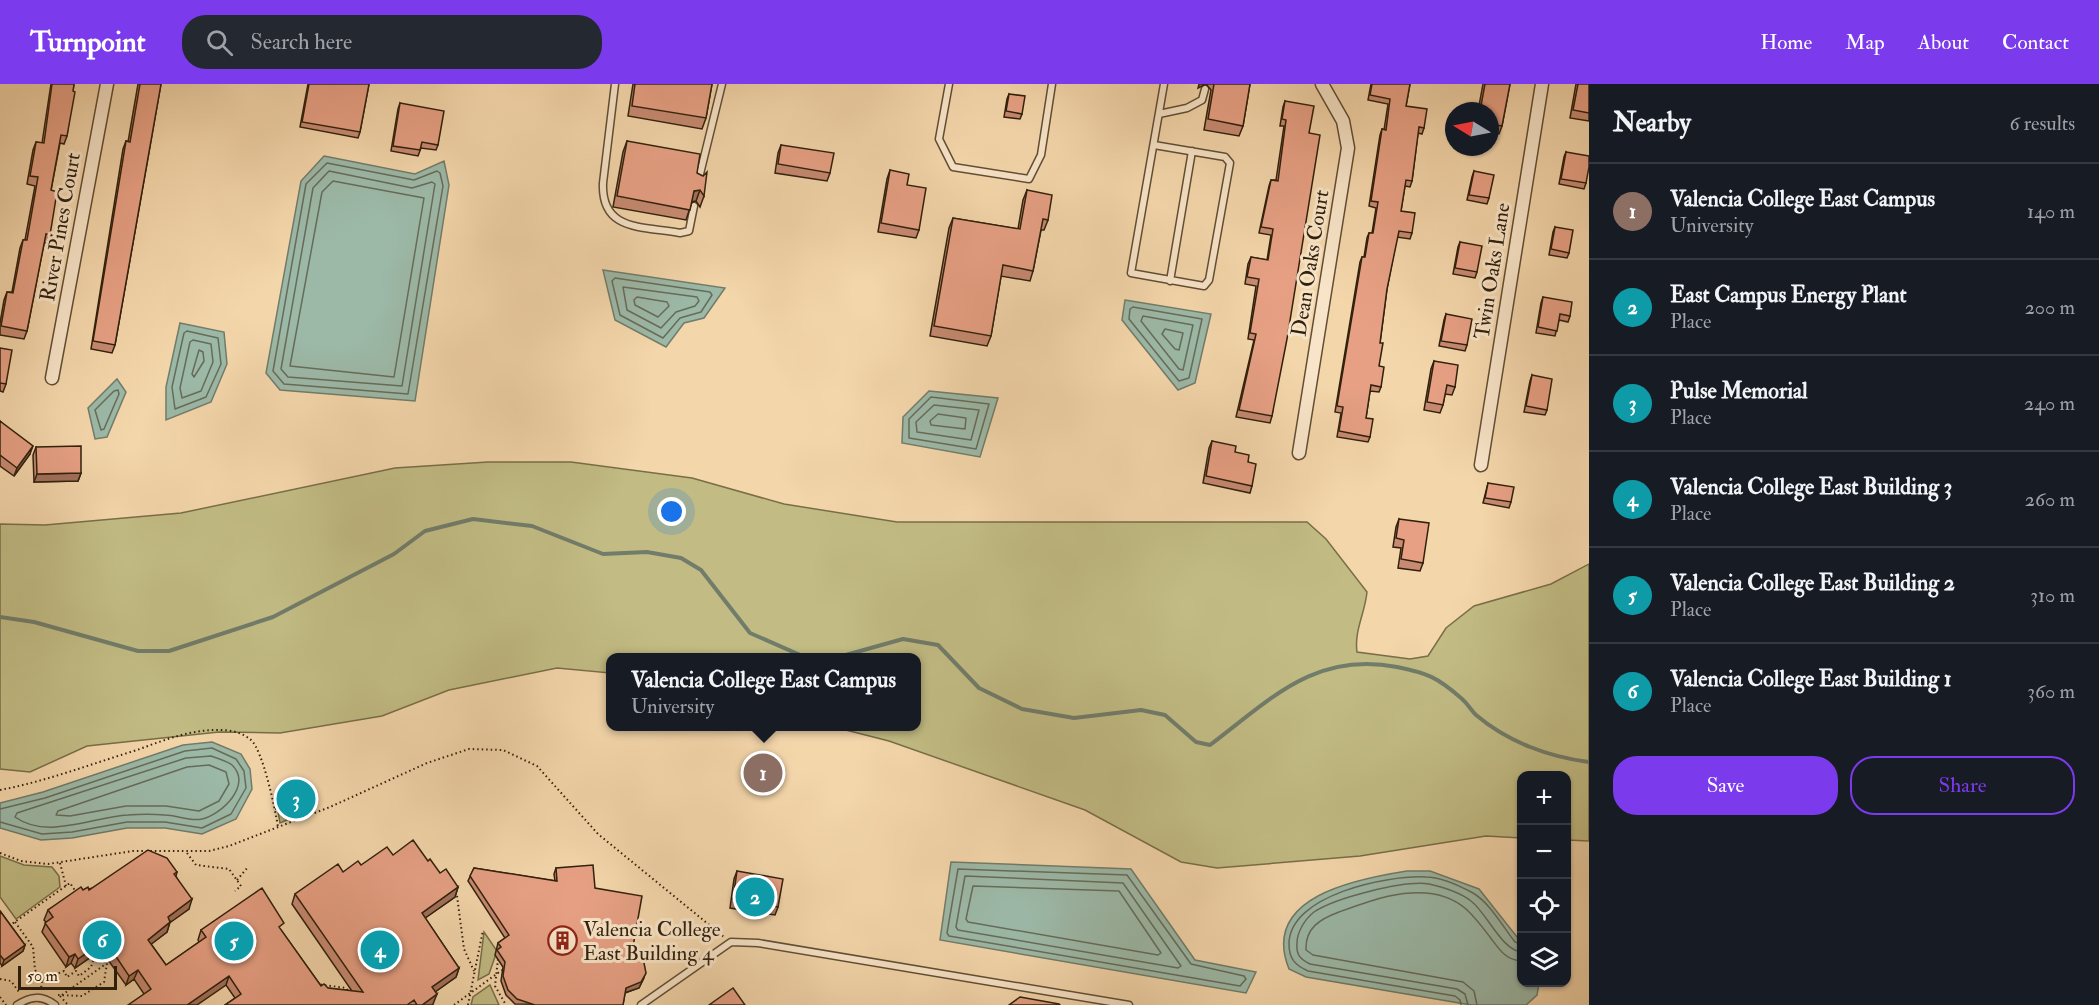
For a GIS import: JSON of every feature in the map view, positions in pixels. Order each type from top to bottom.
[{"type":"street","name":"River Pines Court","points":[[52,378],[107,84]]},
{"type":"street","name":"Dean Oaks Court","points":[[1299,453],[1348,148],[1342,121],[1322,84]]},
{"type":"street","name":"Twin Oaks Lane","points":[[1481,465],[1542,84]]},
{"type":"lane","points":[[615,84],[602,196],[608,212],[618,221],[680,233],[689,231],[694,206]]},
{"type":"lane","points":[[698,182],[723,84]]},
{"type":"lane","points":[[949,84],[939,139],[953,167],[1029,178],[1041,155],[1052,84]]},
{"type":"lane","points":[[1154,145],[1225,157],[1230,163],[1209,280],[1204,286],[1131,273],[1164,84]]},
{"type":"lane","points":[[1159,114],[1187,108],[1202,100],[1205,89]]},
{"type":"lane","points":[[1170,281],[1192,151]]},
{"type":"lane","points":[[641,1005],[731,942],[770,945],[1128,1005]]},
{"type":"lane","points":[[17,1005],[28,997],[46,998],[56,1005]]},
{"type":"path","points":[[0,790],[41,781],[178,736],[207,730],[234,731],[251,740],[261,753],[264,774],[278,826]]},
{"type":"path","points":[[0,854],[21,861],[48,864],[133,851],[187,853],[229,846],[313,813],[438,759],[469,749],[503,750],[537,766],[598,834],[682,906],[731,942]]},
{"type":"path","points":[[275,809],[302,801],[313,813]]},
{"type":"path","points":[[187,853],[196,865],[229,869],[241,886],[235,891]]},
{"type":"path","points":[[60,862],[66,886]]},
{"type":"path","points":[[237,880],[248,867]]},
{"type":"path","points":[[7,928],[70,883],[81,899]]},
{"type":"path","points":[[457,896],[464,949],[474,971]]},
{"type":"path","points":[[15,922],[30,943],[35,970],[42,980],[41,988]]},
{"type":"path","points":[[468,1005],[483,930]]},
{"type":"path","points":[[22,949],[30,943]]},
{"type":"path","points":[[57,994],[62,995],[82,996],[104,982],[109,954],[103,966],[62,995]]},
{"type":"path","points":[[42,980],[49,975],[58,976],[64,972],[67,977],[76,971],[79,976],[91,968],[94,958],[104,960]]},
{"type":"path","points":[[498,959],[495,986],[506,1005]]},
{"type":"path","points":[[454,1005],[502,970]]},
{"type":"path","points":[[0,980],[11,981],[19,992]]},
{"type":"path","points":[[313,986],[318,982],[346,988],[352,996]]},
{"type":"path","points":[[0,997],[6,1005]]},
{"type":"shaded area","points":[[488,462],[571,462],[692,478],[784,504],[897,522],[1307,522],[1326,539],[1367,592],[1358,629],[1357,652],[1410,659],[1428,656],[1446,628],[1474,606],[1551,584],[1589,564],[1589,841],[1571,840],[1571,771],[1517,771],[1517,838],[1486,836],[1360,856],[1217,868],[1181,862],[1085,810],[889,741],[850,731],[921,731],[921,653],[606,653],[606,673],[557,668],[449,690],[382,716],[280,733],[219,732],[87,746],[30,772],[0,769],[0,524],[45,525],[181,513],[395,468]]},
{"type":"shaded area","points":[[292,806],[302,806],[306,812],[280,823],[278,811]]},
{"type":"shaded area","points":[[0,856],[24,865],[52,867],[59,876],[60,887],[16,919],[0,897]]},
{"type":"shaded area","points":[[484,932],[497,951],[489,974],[478,980]]},
{"type":"shaded area","points":[[490,985],[499,1005],[471,1005],[473,997]]},
{"type":"water","points":[[324,156],[415,174],[444,161],[449,185],[415,401],[280,390],[266,373],[301,181]]},
{"type":"water","points":[[603,270],[725,288],[704,318],[684,323],[666,347],[615,320]]},
{"type":"water","points":[[1125,300],[1211,314],[1195,383],[1178,390],[1122,320]]},
{"type":"water","points":[[180,323],[224,332],[227,364],[211,402],[166,420],[166,387]]},
{"type":"water","points":[[117,379],[126,392],[107,437],[95,439],[88,408]]},
{"type":"water","points":[[929,391],[998,398],[980,457],[902,443],[903,417]]},
{"type":"water","points":[[212,742],[241,754],[250,769],[252,789],[236,819],[202,834],[165,828],[127,828],[72,838],[41,840],[0,828],[0,803],[43,792],[183,745]]},
{"type":"water","points":[[951,862],[1131,869],[1195,960],[1256,972],[1246,993],[940,940]]},
{"type":"water","points":[[1407,871],[1430,871],[1479,889],[1517,937],[1517,987],[1538,987],[1537,995],[1526,1005],[1471,1005],[1306,977],[1289,969],[1284,944],[1288,924],[1300,908],[1318,896],[1340,887]]},
{"type":"building","points":[[52,84],[74,84],[73,91],[75,92],[67,136],[61,135],[51,190],[57,192],[50,235],[46,234],[27,331],[1,326],[7,292],[13,293],[23,240],[27,240],[38,177],[30,176],[36,142],[44,143]]},
{"type":"building","points":[[140,84],[161,84],[115,345],[93,341],[126,141],[130,142]]},
{"type":"building","points":[[309,84],[369,84],[360,132],[302,122]]},
{"type":"building","points":[[635,84],[712,84],[706,118],[632,106]]},
{"type":"building","points":[[1214,84],[1250,84],[1243,126],[1208,119]]},
{"type":"building","points":[[1372,84],[1410,84],[1406,106],[1427,109],[1424,128],[1419,127],[1412,181],[1406,180],[1401,211],[1415,213],[1412,233],[1399,231],[1387,289],[1380,343],[1383,343],[1379,366],[1384,367],[1381,387],[1371,385],[1366,418],[1373,419],[1370,437],[1339,431],[1343,407],[1337,406],[1362,257],[1365,257],[1369,233],[1373,233],[1378,202],[1371,201],[1382,129],[1386,130],[1390,99],[1370,95]]},
{"type":"building","points":[[1485,84],[1510,84],[1502,126],[1499,126],[1499,102],[1482,102]]},
{"type":"building","points":[[1578,84],[1589,84],[1589,113],[1573,110]]},
{"type":"building","points":[[1009,94],[1025,96],[1022,114],[1006,111]]},
{"type":"building","points":[[1285,101],[1314,106],[1309,133],[1320,135],[1287,339],[1272,416],[1239,410],[1256,334],[1250,333],[1259,279],[1247,277],[1251,257],[1268,260],[1273,229],[1261,227],[1271,180],[1278,181],[1286,120],[1282,119]]},
{"type":"building","points":[[400,103],[444,111],[438,145],[422,142],[420,150],[393,146]]},
{"type":"building","points":[[627,141],[700,154],[697,173],[703,176],[707,172],[704,196],[700,190],[694,191],[690,210],[617,196]]},
{"type":"building","points":[[781,145],[834,153],[830,173],[778,164]]},
{"type":"building","points":[[1566,152],[1589,156],[1586,183],[1561,179]]},
{"type":"building","points":[[890,170],[909,174],[907,185],[926,188],[919,230],[881,223]]},
{"type":"building","points":[[1474,171],[1494,175],[1489,198],[1469,195]]},
{"type":"building","points":[[1027,190],[1052,195],[1048,220],[1043,219],[1033,271],[1003,265],[991,336],[934,326],[953,218],[1020,229]]},
{"type":"building","points":[[1555,227],[1573,230],[1569,253],[1551,249]]},
{"type":"building","points":[[1460,242],[1482,246],[1477,272],[1455,268]]},
{"type":"building","points":[[1543,297],[1572,302],[1570,316],[1560,314],[1557,331],[1538,327]]},
{"type":"building","points":[[1446,314],[1472,319],[1467,345],[1441,341]]},
{"type":"building","points":[[0,348],[12,350],[6,384],[0,383]]},
{"type":"building","points":[[1434,361],[1458,365],[1455,387],[1447,385],[1443,405],[1427,402]]},
{"type":"building","points":[[1532,375],[1552,379],[1547,410],[1526,406]]},
{"type":"building","points":[[0,421],[33,446],[17,468],[0,455]]},
{"type":"building","points":[[1212,441],[1236,446],[1235,452],[1249,455],[1248,462],[1256,464],[1252,486],[1206,476]]},
{"type":"building","points":[[81,446],[81,473],[37,474],[36,447]]},
{"type":"building","points":[[1488,483],[1514,487],[1511,502],[1485,498]]},
{"type":"building","points":[[1399,519],[1429,523],[1423,563],[1401,559],[1404,540],[1396,538]]},
{"type":"building","points":[[413,840],[440,873],[446,869],[458,887],[422,913],[459,968],[432,987],[437,994],[422,1005],[417,1005],[414,1000],[407,1005],[225,1005],[241,994],[229,976],[187,1005],[128,1005],[151,989],[138,970],[129,976],[105,940],[78,959],[75,954],[69,957],[45,923],[53,917],[48,910],[81,887],[83,890],[88,887],[89,890],[148,850],[167,858],[177,872],[174,874],[192,899],[168,917],[170,922],[148,940],[166,965],[206,937],[201,930],[262,888],[284,923],[279,927],[321,986],[324,984],[328,988],[363,992],[295,894],[338,864],[343,872],[358,861],[361,865],[387,847],[393,855]]},
{"type":"building","name":"Valencia College East Building 4","points":[[593,865],[595,888],[642,896],[632,952],[644,963],[646,973],[641,982],[626,988],[623,1005],[535,1005],[517,999],[508,990],[503,976],[505,962],[497,950],[501,947],[498,943],[509,935],[470,876],[474,868],[557,881],[556,868]]},
{"type":"building","points":[[737,871],[783,879],[778,907],[733,899]]},
{"type":"building","points":[[0,911],[25,945],[4,960],[0,955]]},
{"type":"building","points":[[733,988],[745,1005],[709,1005]]},
{"type":"building","points":[[1020,997],[1059,1004],[1060,1005],[1009,1005]]},
{"type":"waterway","points":[[0,617],[34,622],[138,651],[169,651],[273,617],[394,554],[425,531],[473,519],[532,526],[603,554],[647,552],[681,558],[701,570],[750,633],[796,653]]},
{"type":"waterway","points":[[853,653],[903,639],[938,645],[979,688],[1022,709],[1074,718],[1141,710],[1165,715],[1196,742],[1210,745],[1274,696],[1318,673],[1342,666],[1368,664],[1397,667],[1416,671],[1438,681],[1453,691],[1488,725],[1515,740],[1544,752],[1589,762]]},
{"type":"place","name":"Valencia College East Campus","points":[[763,773]]},
{"type":"place","name":"Pulse Memorial","points":[[296,799]]},
{"type":"place","name":"East Campus Energy Plant","points":[[755,897]]},
{"type":"place","name":"Valencia College East Building 1","points":[[102,940]]},
{"type":"place","name":"Valencia College East Building 2","points":[[234,941]]},
{"type":"place","name":"Valencia College East Building 4","points":[[562,941]]},
{"type":"place","name":"Valencia College East Building 3","points":[[380,950]]}]
